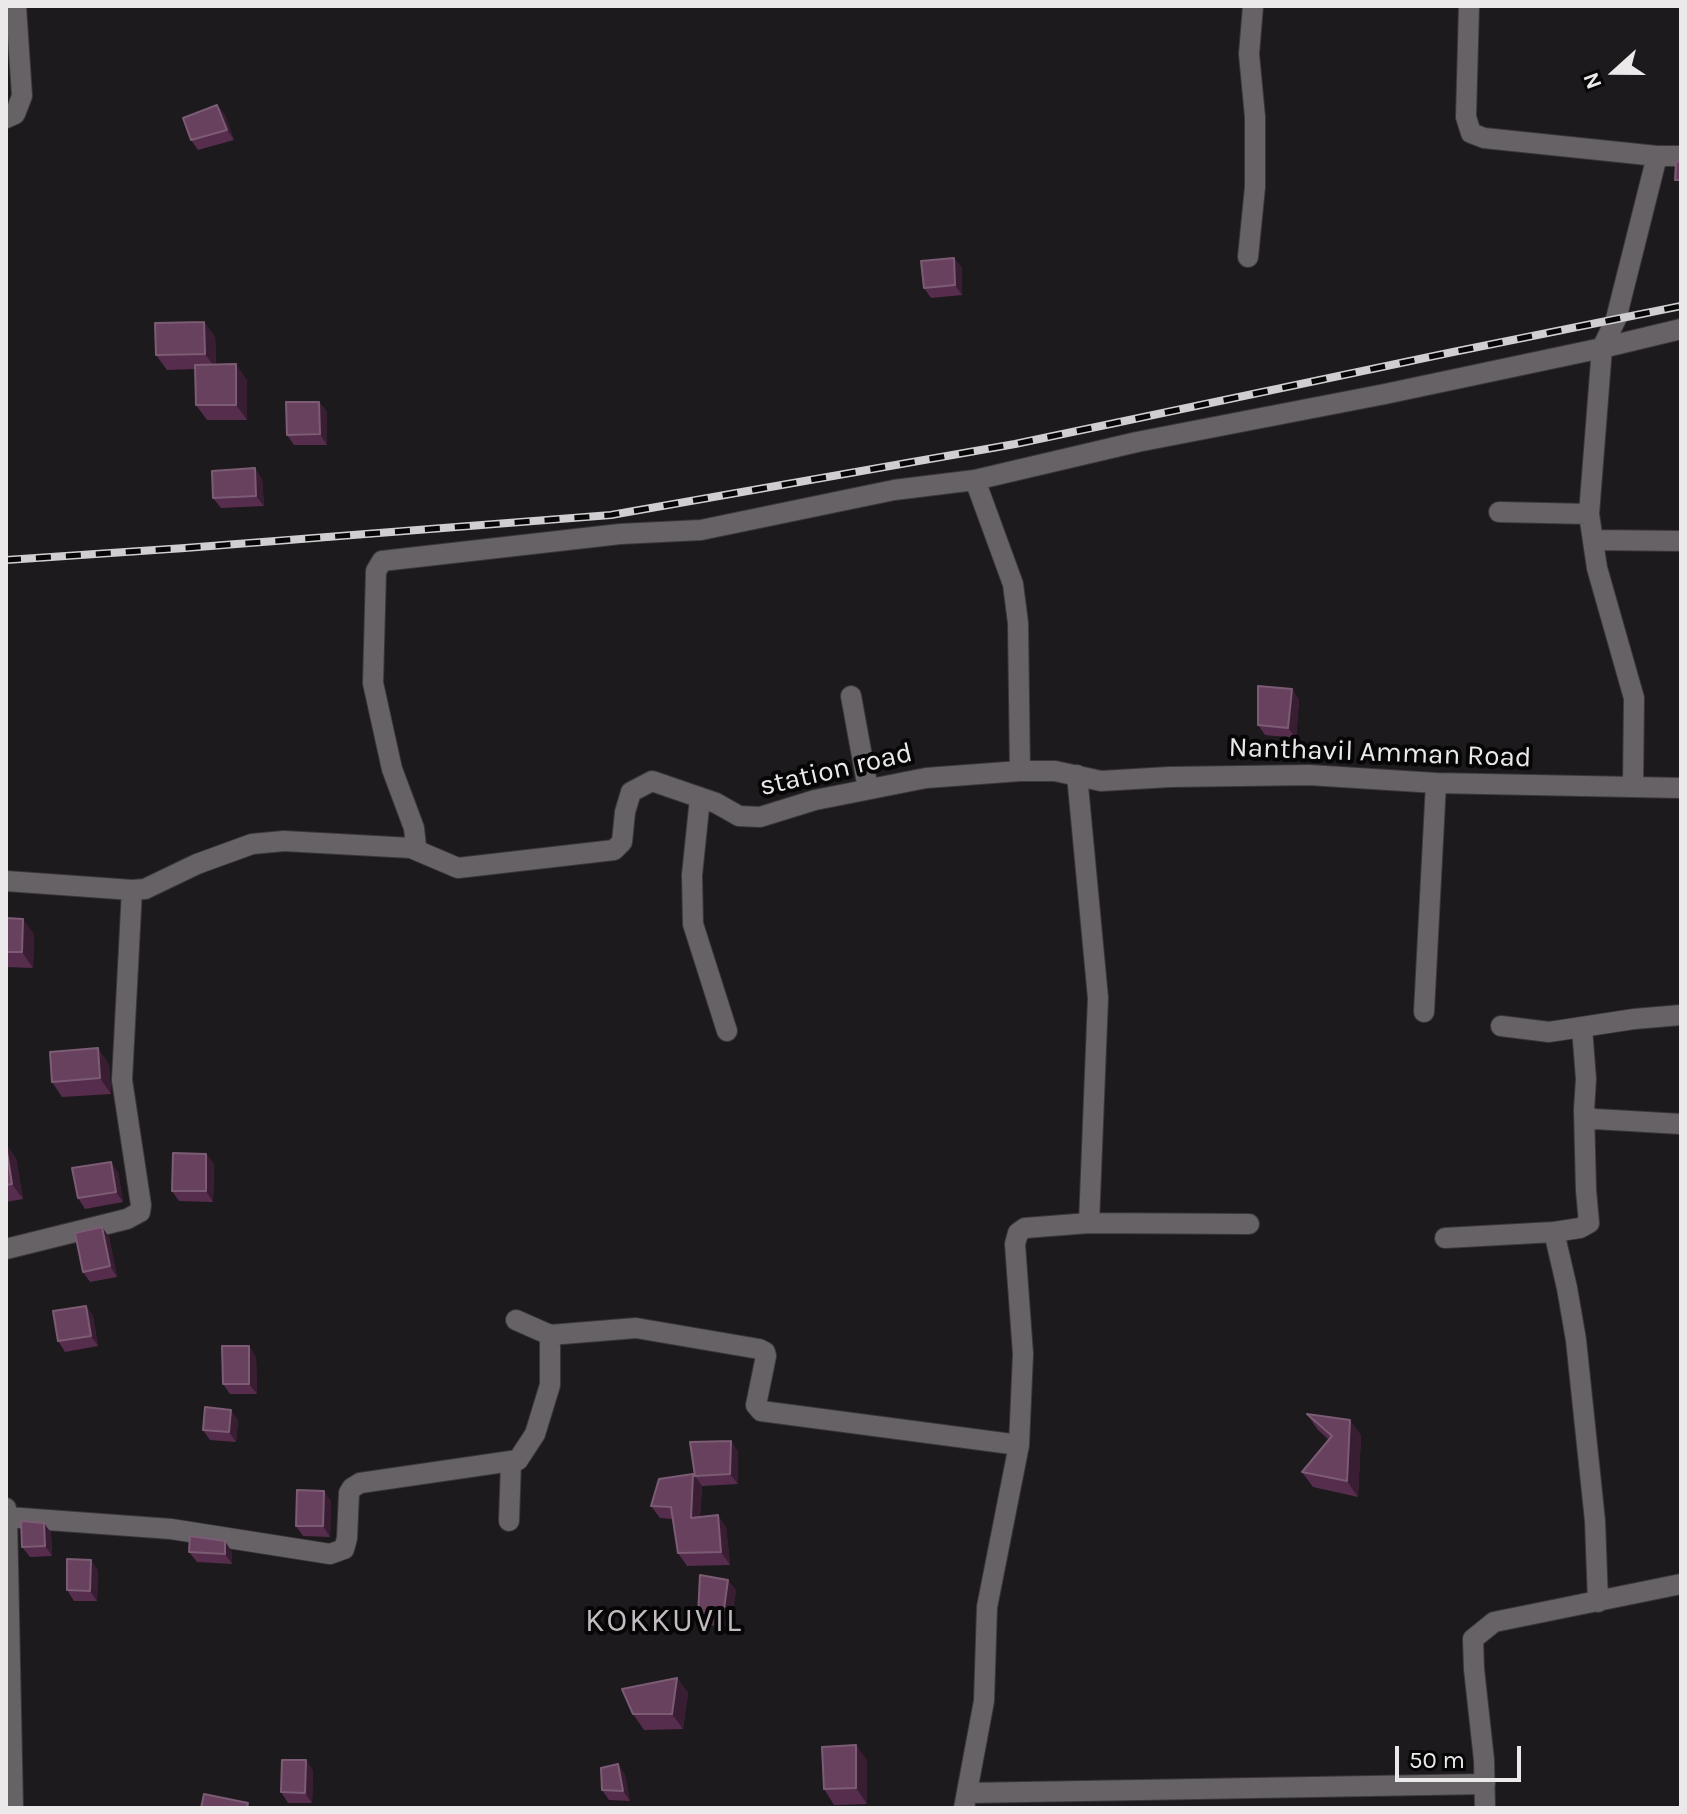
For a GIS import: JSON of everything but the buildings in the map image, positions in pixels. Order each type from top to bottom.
[{"type":"street","points":[[6,118],[15,114],[22,96],[16,6]]},
{"type":"street","points":[[1248,257],[1255,187],[1255,117],[1249,54],[1253,6]]},
{"type":"street","points":[[1469,6],[1466,117],[1471,133],[1484,138],[1681,156]]},
{"type":"street","points":[[1633,787],[1634,698],[1597,568],[1589,514],[1602,348],[1616,319],[1657,156]]},
{"type":"street","points":[[411,848],[416,846],[414,828],[392,769],[373,683],[376,571],[382,561],[620,534],[701,530],[894,490],[975,480],[1137,442],[1370,397],[1681,329]]},
{"type":"street","points":[[975,480],[1013,584],[1018,623],[1020,771]]},
{"type":"street","points":[[1499,512],[1589,514]]},
{"type":"street","points":[[1594,540],[1681,541]]},
{"type":"street","points":[[851,696],[868,789]]},
{"type":"street","name":"station road","points":[[6,881],[145,889],[197,864],[252,844],[284,841],[411,848],[458,868],[614,850],[622,842],[631,792],[652,781],[716,803],[739,816],[760,817],[815,800],[926,778],[1020,771],[1055,771],[1077,775]]},
{"type":"street","points":[[1077,775],[1098,998],[1089,1223]]},
{"type":"street","name":"Nanthavil Amman Road","points":[[1077,775],[1101,781],[1309,775],[1436,783],[1681,788]]},
{"type":"street","points":[[1424,1012],[1436,783]]},
{"type":"street","points":[[700,798],[692,875],[693,924],[727,1031]]},
{"type":"street","points":[[6,1249],[127,1219],[140,1212],[122,1080],[132,890]]},
{"type":"street","points":[[1501,1026],[1549,1032],[1681,1015]]},
{"type":"street","points":[[1445,1238],[1554,1232],[1580,1228],[1589,1223],[1582,1028]]},
{"type":"street","points":[[1584,1110],[1587,1117],[1595,1119],[1681,1124]]},
{"type":"street","points":[[1249,1224],[1089,1223],[1025,1228],[1018,1233],[1015,1244],[1023,1354],[1019,1445],[987,1607],[984,1701],[966,1800],[1485,1784]]},
{"type":"street","points":[[1554,1232],[1576,1340],[1595,1521],[1598,1602]]},
{"type":"street","points":[[516,1320],[550,1335],[636,1328],[759,1349],[766,1356],[756,1405],[761,1411],[1019,1445]]},
{"type":"street","points":[[7,1517],[171,1529],[330,1554],[344,1549],[349,1493],[360,1483],[518,1460],[535,1434],[550,1385],[550,1335]]},
{"type":"street","points":[[509,1521],[511,1462]]},
{"type":"street","points":[[6,1508],[13,1808]]},
{"type":"street","points":[[1485,1808],[1473,1639],[1494,1622],[1681,1584]]},
{"type":"railway","points":[[6,560],[611,515],[1015,444],[1681,306]]},
{"type":"district","name":"KOKKUVIL","points":[[664,1622]]}]
